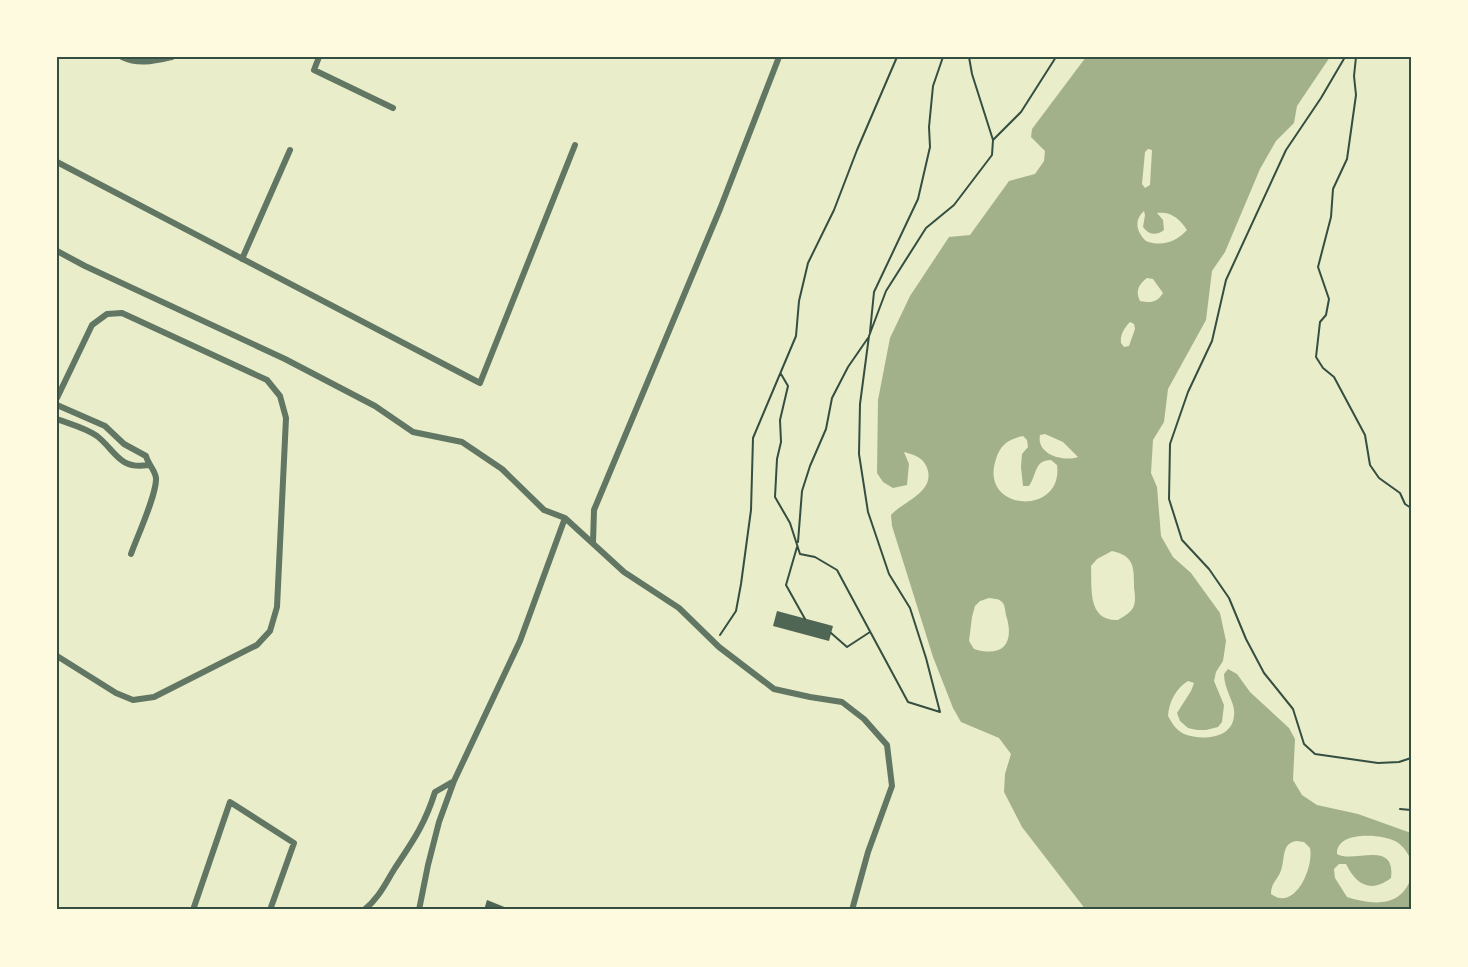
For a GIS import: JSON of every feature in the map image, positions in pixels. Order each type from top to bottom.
[{"type":"street","points":[[122,57],[145,63],[172,57]]},
{"type":"street","points":[[319,57],[314,70],[393,108]]},
{"type":"street","points":[[593,543],[594,510],[720,209],[779,57]]},
{"type":"street","points":[[57,162],[480,382],[575,145]]},
{"type":"street","points":[[242,259],[290,150]]},
{"type":"street","points":[[57,251],[295,364],[375,405],[413,432],[462,442],[502,469],[544,510],[565,518],[624,572],[679,608],[719,647],[774,689],[842,702],[864,719],[887,745],[892,786],[868,852],[852,910]]},
{"type":"street","points":[[57,398],[92,325],[107,314],[122,313],[267,380],[280,396],[286,418],[277,607],[270,631],[256,645],[154,697],[133,700],[116,693],[57,656]]},
{"type":"street","points":[[57,405],[105,426],[124,444],[146,456],[148,465],[156,477],[154,491],[131,554]]},
{"type":"street","points":[[57,419],[96,436],[123,461],[139,466],[148,465]]},
{"type":"street","points":[[419,910],[439,822],[454,781],[520,641],[565,518]]},
{"type":"street","points":[[364,910],[376,901],[417,836],[429,812],[435,792],[454,781]]},
{"type":"street","points":[[193,910],[230,802],[294,843],[270,910]]},
{"type":"path","points":[[719,647],[721,632],[736,611],[741,584],[751,510],[753,438],[796,336],[799,301],[808,263],[834,210],[897,57]]},
{"type":"path","points":[[781,374],[788,386],[780,420],[781,442],[777,459],[776,497],[790,523],[800,554],[814,557],[837,570],[908,702],[940,712],[910,609],[889,574],[868,512],[859,454],[860,404],[874,292],[918,199],[930,147],[929,128],[933,86],[943,57]]},
{"type":"path","points":[[805,619],[786,585],[798,545],[802,491],[826,429],[832,398],[848,367],[869,336],[886,291],[908,255],[926,228],[954,205],[992,155],[993,140],[972,74],[969,57]]},
{"type":"path","points":[[993,140],[1022,112],[1056,57]]},
{"type":"path","points":[[1345,57],[1286,150],[1226,280],[1212,341],[1188,392],[1170,444],[1169,499],[1182,540],[1209,569],[1229,598],[1264,674],[1293,709],[1304,744],[1315,754],[1378,763],[1411,758]]},
{"type":"path","points":[[1356,57],[1354,76],[1356,95],[1347,159],[1333,189],[1331,217],[1318,267],[1329,299],[1326,315],[1320,322],[1316,357],[1323,368],[1334,377],[1365,435],[1370,465],[1411,508]]},
{"type":"path","points":[[831,633],[847,647],[870,632]]},
{"type":"path","points":[[1400,809],[1411,810]]},
{"type":"shaded area","points":[[1086,57],[1330,57],[1297,106],[1294,123],[1276,141],[1260,169],[1225,252],[1212,271],[1206,320],[1168,389],[1164,422],[1153,440],[1151,473],[1157,487],[1161,536],[1173,557],[1191,573],[1220,613],[1226,641],[1223,661],[1216,672],[1214,681],[1224,705],[1222,722],[1218,727],[1197,730],[1188,728],[1180,721],[1177,713],[1194,683],[1188,681],[1174,696],[1168,716],[1176,728],[1184,734],[1207,737],[1222,733],[1232,723],[1234,715],[1224,674],[1228,669],[1237,674],[1250,692],[1289,728],[1295,739],[1293,780],[1302,795],[1317,805],[1358,814],[1411,833],[1411,861],[1397,842],[1382,837],[1361,836],[1344,841],[1339,846],[1337,854],[1344,856],[1372,855],[1387,859],[1391,866],[1391,878],[1383,883],[1364,885],[1354,877],[1346,864],[1339,864],[1334,869],[1335,878],[1347,897],[1366,902],[1385,902],[1393,899],[1406,888],[1411,878],[1411,910],[1086,910],[1022,827],[1004,792],[1005,774],[1011,754],[999,738],[961,722],[953,708],[933,657],[892,526],[891,515],[921,491],[926,485],[928,471],[922,460],[904,452],[909,464],[907,485],[893,488],[883,482],[877,473],[878,400],[890,338],[910,296],[949,237],[970,235],[1009,181],[1035,174],[1044,161],[1045,151],[1031,137],[1032,129]],"holes":[[[1148,149],[1152,150],[1150,185],[1145,188],[1142,184],[1145,152]],[[1144,211],[1143,227],[1155,234],[1164,230],[1163,220],[1157,213],[1167,213],[1178,219],[1187,230],[1178,238],[1168,242],[1152,243],[1146,241],[1140,234],[1138,219]],[[1147,278],[1153,279],[1163,293],[1153,302],[1140,301],[1138,291]],[[1130,322],[1134,324],[1135,329],[1129,346],[1124,347],[1121,340]],[[1045,434],[1063,442],[1078,457],[1059,458],[1042,448],[1040,435]],[[1023,436],[1027,440],[1028,447],[1022,454],[1023,486],[1029,486],[1042,463],[1051,460],[1057,465],[1056,482],[1048,493],[1036,500],[1022,501],[1009,498],[999,490],[994,477],[998,454],[1003,446]],[[1112,551],[1125,556],[1132,564],[1135,603],[1130,612],[1118,620],[1108,619],[1096,609],[1093,602],[1091,566],[1097,559]],[[989,598],[1002,602],[1009,633],[1004,646],[993,651],[974,649],[969,641],[975,606],[980,601]],[[1296,841],[1304,842],[1310,848],[1309,866],[1306,876],[1295,892],[1288,897],[1280,898],[1271,894],[1271,891],[1282,868],[1285,849]]]},
{"type":"building","points":[[777,611],[833,626],[829,641],[773,626]]},
{"type":"building","points":[[487,900],[512,910],[484,910]]}]
